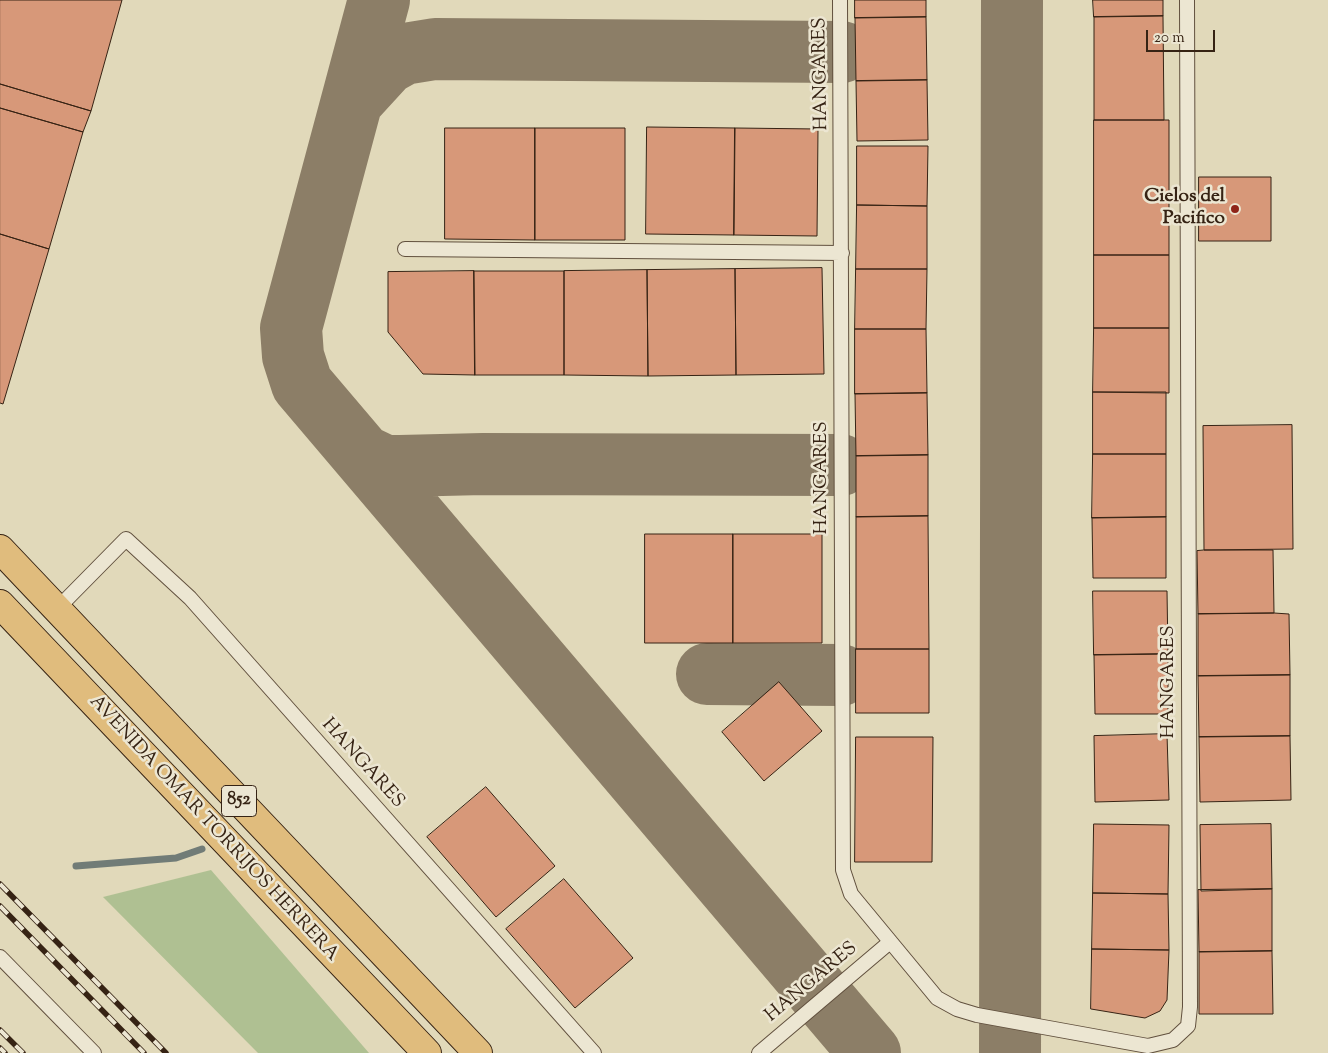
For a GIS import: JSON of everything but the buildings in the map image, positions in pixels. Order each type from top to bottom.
[{"type":"main road","name":"AVENIDA OMAR TORRIJOS HERRERA","points":[[0,549],[478,1053]]},
{"type":"main road","name":"AVENIDA OMAR TORRIJOS HERRERA","points":[[0,604],[427,1053]]},
{"type":"lane","name":"HANGARES","points":[[840,0],[843,870],[851,894],[937,998],[957,1009],[977,1015],[1148,1046],[1173,1040],[1188,1026],[1190,1007],[1187,0]]},
{"type":"lane","points":[[405,249],[842,253]]},
{"type":"lane","name":"HANGARES","points":[[57,609],[126,539],[190,598],[594,1053]]},
{"type":"lane","name":"HANGARES","points":[[759,1053],[890,942]]},
{"type":"lane","points":[[0,957],[94,1053]]},
{"type":"green space","points":[[211,870],[369,1053],[258,1053],[103,897]]},
{"type":"waterway","points":[[76,866],[176,858],[202,849]]},
{"type":"taxiway","points":[[379,0],[291,328],[293,356],[302,384],[870,1053]]},
{"type":"taxiway","points":[[1010,1053],[1012,0]]},
{"type":"taxiway","points":[[353,100],[386,64],[404,54],[435,49],[842,52]]},
{"type":"taxiway","points":[[364,456],[385,466],[483,464],[841,465]]},
{"type":"taxiway","points":[[707,674],[841,675]]},
{"type":"railway","points":[[0,884],[166,1053]]},
{"type":"railway","points":[[0,906],[144,1053]]},
{"type":"railway","points":[[0,1030],[23,1053]]},
{"type":"railway","points":[[0,1048],[5,1053]]},
{"type":"place","name":"Cielos del Pacifico","points":[[1235,209]]}]
